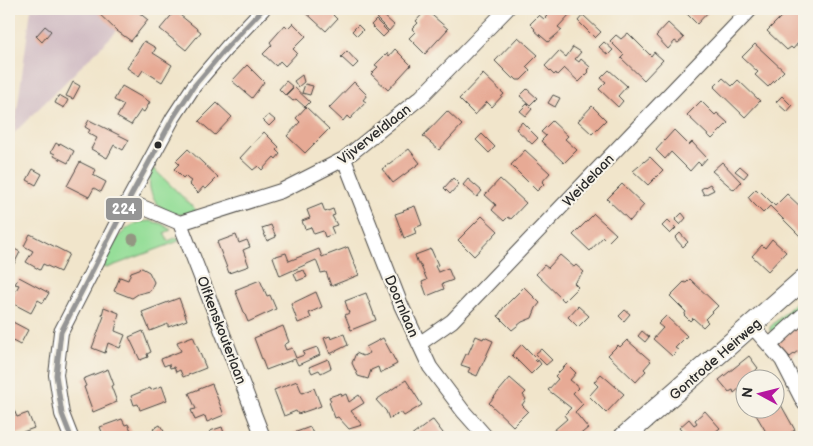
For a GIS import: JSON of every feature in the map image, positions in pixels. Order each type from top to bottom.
[{"type":"street","points":[[72,437],[62,414],[56,374],[61,332],[173,118],[194,86],[229,44],[263,9]]},
{"type":"street","name":"Vijverveldlaan","points":[[180,223],[280,191],[344,160],[421,97],[507,9]]},
{"type":"street","name":"Weidelaan","points":[[418,344],[452,321],[751,9]]},
{"type":"street","name":"Doornlaan","points":[[344,160],[418,344],[462,411],[486,437]]},
{"type":"street","points":[[128,201],[180,223]]},
{"type":"street","name":"Olfkenskouterlaan","points":[[180,223],[263,437]]},
{"type":"street","name":"Gontrode Heirweg","points":[[624,437],[804,279]]},
{"type":"street","name":"Gontrode Heirweg","points":[[770,345],[804,314]]},
{"type":"street","points":[[752,326],[782,360],[804,404]]},
{"type":"shaded area","points":[[31,9],[139,9],[14,133]]},
{"type":"green space","points":[[153,168],[197,211],[177,214],[169,212],[157,203],[150,190],[149,183]]},
{"type":"green space","points":[[151,221],[162,224],[171,230],[164,233],[168,241],[178,237],[179,241],[107,268],[101,266],[114,243],[126,230],[141,222]]},
{"type":"green space","points":[[804,295],[804,305],[775,331],[770,331],[770,327]]},
{"type":"building","points":[[94,9],[139,9],[137,11],[148,20],[131,41],[117,31]]},
{"type":"building","points":[[302,9],[338,9],[333,15],[337,19],[326,31]]},
{"type":"building","points":[[545,9],[564,9],[570,14],[558,27],[562,30],[548,42],[530,24],[539,15],[544,19],[547,16],[542,12]]},
{"type":"building","points":[[682,9],[711,9],[697,24]]},
{"type":"building","points":[[789,9],[793,9],[804,19],[804,36],[793,49],[791,47],[787,50],[767,31]]},
{"type":"building","points":[[426,10],[448,29],[425,54],[409,38],[415,32],[412,29],[418,23],[416,21]]},
{"type":"building","points":[[175,11],[201,32],[186,50],[160,29]]},
{"type":"building","points":[[382,14],[394,25],[389,31],[377,19]]},
{"type":"building","points":[[583,15],[601,32],[595,38],[578,21]]},
{"type":"building","points":[[376,20],[388,32],[383,37],[371,25]]},
{"type":"building","points":[[293,23],[306,36],[293,49],[297,53],[285,66],[280,61],[276,66],[263,54],[272,45],[270,42],[285,25],[288,28]]},
{"type":"building","points":[[668,23],[684,38],[678,43],[675,41],[668,49],[656,36]]},
{"type":"building","points":[[358,25],[363,30],[357,36],[352,31]]},
{"type":"building","points":[[45,26],[51,31],[42,42],[36,36]]},
{"type":"building","points":[[628,33],[651,56],[654,52],[663,60],[644,80],[621,58],[624,55],[610,41],[616,35],[621,39]]},
{"type":"building","points":[[518,37],[538,55],[526,67],[530,71],[521,80],[517,80],[514,77],[513,79],[495,61]]},
{"type":"building","points":[[144,41],[156,48],[153,53],[172,65],[162,82],[143,70],[139,76],[127,68]]},
{"type":"building","points":[[604,42],[613,50],[608,55],[599,47]]},
{"type":"building","points":[[755,44],[784,71],[768,87],[755,75],[758,72],[742,57]]},
{"type":"building","points":[[573,47],[581,52],[575,59],[579,62],[581,59],[590,67],[587,70],[589,72],[579,82],[564,68],[557,75],[556,73],[554,75],[545,66],[559,51],[566,57]]},
{"type":"building","points":[[395,49],[411,65],[388,90],[371,74],[378,67],[375,65],[387,53],[389,56]]},
{"type":"building","points":[[347,51],[358,63],[353,68],[341,57]]},
{"type":"building","points":[[247,65],[264,82],[252,98],[232,81]]},
{"type":"building","points":[[609,70],[627,86],[618,96],[623,101],[618,107],[599,89],[606,82],[601,78]]},
{"type":"building","points":[[483,74],[504,94],[492,107],[487,102],[475,115],[459,99]]},
{"type":"building","points":[[302,75],[304,82],[298,87],[294,81]]},
{"type":"building","points":[[723,78],[732,86],[738,80],[760,101],[745,117],[714,87]]},
{"type":"building","points":[[286,81],[293,87],[285,95],[279,89]]},
{"type":"building","points":[[73,82],[80,86],[73,99],[66,96]]},
{"type":"building","points":[[354,82],[367,95],[363,100],[366,102],[350,119],[347,116],[343,121],[329,108]]},
{"type":"building","points":[[305,84],[313,86],[310,95],[302,93]]},
{"type":"building","points":[[122,86],[150,102],[144,112],[141,110],[131,125],[117,117],[124,105],[114,100]]},
{"type":"building","points":[[294,87],[310,102],[305,107],[296,99],[293,101],[286,95]]},
{"type":"building","points":[[527,89],[537,98],[530,105],[520,96]]},
{"type":"building","points":[[59,95],[68,100],[64,108],[55,103]]},
{"type":"building","points":[[553,95],[560,98],[555,107],[548,103]]},
{"type":"building","points":[[782,96],[792,106],[787,112],[776,102]]},
{"type":"building","points":[[701,101],[715,115],[717,113],[728,123],[712,139],[687,115]]},
{"type":"building","points":[[217,103],[232,117],[215,135],[199,121]]},
{"type":"building","points":[[527,104],[532,109],[526,116],[520,111]]},
{"type":"building","points":[[592,106],[606,120],[592,134],[578,121]]},
{"type":"building","points":[[306,107],[329,129],[305,153],[287,136],[300,122],[296,118]]},
{"type":"building","points":[[447,111],[462,125],[439,150],[423,136]]},
{"type":"building","points":[[269,115],[275,120],[269,126],[263,120]]},
{"type":"building","points":[[89,120],[129,140],[123,150],[114,145],[107,158],[91,149],[97,138],[88,133],[90,130],[85,127]]},
{"type":"building","points":[[552,121],[568,136],[565,139],[577,150],[564,163],[541,141],[546,136],[541,132]]},
{"type":"building","points":[[522,122],[538,138],[532,144],[516,129]]},
{"type":"building","points":[[674,130],[689,145],[692,142],[707,158],[701,165],[698,162],[690,171],[671,152],[665,159],[656,150]]},
{"type":"building","points":[[264,132],[279,147],[276,150],[280,154],[276,159],[274,157],[262,170],[258,166],[253,170],[240,158]]},
{"type":"building","points":[[482,134],[495,147],[489,153],[476,140]]},
{"type":"building","points":[[56,143],[59,145],[60,143],[74,151],[68,163],[54,156],[55,154],[51,152]]},
{"type":"building","points":[[188,149],[218,177],[206,189],[203,187],[198,193],[189,184],[191,181],[185,176],[183,178],[174,169],[179,164],[176,161]]},
{"type":"building","points":[[409,149],[420,163],[393,183],[382,169]]},
{"type":"building","points":[[525,150],[550,173],[542,182],[544,184],[537,191],[511,165]]},
{"type":"building","points":[[650,157],[663,170],[648,185],[633,171]]},
{"type":"building","points":[[80,162],[96,170],[93,175],[106,182],[101,192],[94,188],[89,197],[67,186]]},
{"type":"building","points":[[722,162],[741,182],[734,190],[712,171]]},
{"type":"building","points":[[740,166],[748,173],[744,178],[735,171]]},
{"type":"building","points":[[33,169],[42,174],[36,185],[27,180]]},
{"type":"building","points":[[453,178],[459,184],[450,194],[444,188]]},
{"type":"building","points":[[468,179],[482,191],[477,197],[463,185]]},
{"type":"building","points":[[500,179],[526,203],[511,219],[508,217],[504,221],[492,210],[496,205],[485,195]]},
{"type":"building","points":[[622,184],[644,205],[630,221],[607,199]]},
{"type":"building","points":[[710,184],[714,190],[704,195],[701,189]]},
{"type":"building","points":[[756,189],[775,206],[787,194],[804,210],[804,233],[801,237],[770,206],[763,213],[751,201],[748,197]]},
{"type":"building","points":[[322,204],[325,212],[333,209],[335,215],[332,216],[337,225],[331,227],[334,234],[325,237],[323,231],[314,234],[311,227],[305,229],[302,221],[310,218],[307,210]]},
{"type":"building","points":[[415,206],[422,225],[414,228],[416,233],[404,238],[395,214]]},
{"type":"building","points":[[682,213],[686,218],[680,225],[675,220]]},
{"type":"building","points":[[594,214],[616,234],[608,242],[603,237],[590,251],[573,235]]},
{"type":"building","points":[[482,216],[498,231],[474,256],[458,240]]},
{"type":"building","points":[[668,220],[676,228],[670,234],[662,226]]},
{"type":"building","points":[[271,225],[276,237],[267,241],[262,228]]},
{"type":"building","points":[[680,233],[688,242],[683,247],[675,238]]},
{"type":"building","points":[[30,234],[69,254],[60,272],[43,264],[40,270],[26,262],[33,251],[24,246]]},
{"type":"building","points":[[236,235],[239,243],[247,240],[250,247],[243,250],[249,266],[229,273],[217,242]]},
{"type":"building","points":[[772,239],[786,252],[768,271],[752,256],[762,245],[765,248]]},
{"type":"building","points":[[9,246],[20,252],[14,264],[9,262]]},
{"type":"building","points":[[348,247],[359,275],[331,286],[326,272],[321,273],[316,260],[280,276],[273,257],[286,253],[289,261],[319,249],[322,257]]},
{"type":"building","points":[[431,249],[438,265],[435,266],[438,272],[448,268],[453,280],[442,284],[444,289],[427,296],[422,282],[427,280],[415,255]]},
{"type":"building","points":[[560,255],[574,267],[576,265],[584,272],[574,283],[578,287],[564,301],[536,274],[544,265],[548,268]]},
{"type":"building","points":[[142,268],[149,272],[154,282],[150,291],[138,294],[132,298],[114,291],[120,277],[128,280],[131,272]]},
{"type":"building","points":[[304,270],[307,277],[297,281],[294,273]]},
{"type":"building","points":[[19,277],[49,293],[43,303],[38,300],[31,313],[10,302],[19,285],[15,284]]},
{"type":"building","points":[[690,279],[718,306],[705,319],[708,322],[703,327],[693,318],[690,321],[684,315],[686,312],[670,296],[684,282],[686,283]]},
{"type":"building","points":[[260,280],[267,296],[270,295],[276,309],[248,322],[235,290]]},
{"type":"building","points":[[524,287],[540,303],[532,318],[522,322],[512,330],[498,316],[504,307]]},
{"type":"building","points":[[316,292],[322,307],[309,313],[311,318],[298,323],[291,304]]},
{"type":"building","points":[[366,293],[376,320],[351,330],[345,315],[349,313],[345,301]]},
{"type":"building","points":[[179,298],[187,320],[168,327],[168,324],[150,331],[142,312]]},
{"type":"building","points":[[578,306],[589,316],[578,327],[568,317]]},
{"type":"building","points":[[104,307],[119,313],[115,331],[125,335],[120,348],[108,343],[105,353],[92,348],[104,316],[102,315]]},
{"type":"building","points":[[625,310],[630,314],[624,321],[619,316]]},
{"type":"building","points":[[666,316],[687,336],[675,348],[678,350],[672,356],[653,339],[663,328],[658,324]]},
{"type":"building","points":[[804,319],[804,344],[802,346],[804,350],[800,354],[798,351],[790,357],[777,343]]},
{"type":"building","points":[[9,320],[28,330],[20,345],[9,339]]},
{"type":"building","points":[[283,326],[289,342],[284,345],[286,350],[292,348],[296,358],[304,355],[303,352],[317,347],[320,355],[298,365],[295,359],[266,370],[254,338]]},
{"type":"building","points":[[143,331],[151,352],[147,354],[148,357],[140,360],[129,337]]},
{"type":"building","points":[[642,331],[649,337],[645,342],[638,336]]},
{"type":"building","points":[[344,334],[348,345],[330,354],[324,338],[330,336],[331,339]]},
{"type":"building","points":[[193,336],[206,368],[183,377],[180,370],[176,372],[174,367],[170,368],[169,364],[164,366],[161,359],[181,351],[177,342]]},
{"type":"building","points":[[476,336],[493,341],[477,376],[468,372],[470,368],[461,365]]},
{"type":"building","points":[[383,338],[397,364],[380,373],[378,367],[371,370],[368,379],[358,376],[352,363],[356,353],[363,356],[370,353],[366,347]]},
{"type":"building","points":[[627,340],[651,361],[644,369],[646,371],[636,382],[608,355],[618,345],[620,347]]},
{"type":"building","points":[[522,344],[537,359],[535,360],[537,362],[538,360],[541,364],[531,374],[512,355]]},
{"type":"building","points":[[541,349],[552,360],[546,365],[535,354]]},
{"type":"building","points":[[749,356],[758,368],[736,368],[736,391],[734,393],[733,390],[729,392],[719,380]]},
{"type":"building","points":[[328,359],[331,368],[321,373],[319,370],[312,373],[309,367]]},
{"type":"building","points":[[567,364],[576,373],[570,380],[579,387],[573,393],[583,404],[575,412],[588,428],[577,437],[546,437],[567,419],[564,415],[571,408],[548,390],[558,379],[555,376]]},
{"type":"building","points":[[108,369],[114,385],[111,386],[117,402],[93,412],[83,379]]},
{"type":"building","points":[[9,373],[11,373],[13,392],[9,393]]},
{"type":"building","points":[[601,374],[624,394],[606,413],[589,396],[598,386],[594,382]]},
{"type":"building","points":[[510,378],[526,392],[523,395],[526,399],[522,405],[528,411],[513,426],[489,403]]},
{"type":"building","points":[[406,380],[422,405],[404,416],[401,412],[389,419],[386,411],[376,400]]},
{"type":"building","points":[[297,381],[302,393],[314,388],[321,406],[298,414],[296,411],[284,416],[274,390]]},
{"type":"building","points":[[212,384],[224,415],[207,422],[205,416],[195,420],[191,410],[196,409],[189,393]]},
{"type":"building","points":[[162,386],[167,400],[140,410],[138,404],[134,405],[131,396],[150,388],[151,390]]},
{"type":"building","points":[[341,393],[342,396],[346,394],[349,402],[359,395],[364,403],[351,411],[362,425],[349,429],[338,417],[335,418],[329,397]]},
{"type":"building","points":[[13,408],[17,417],[28,413],[34,428],[9,437],[9,409]]},
{"type":"building","points":[[705,411],[720,428],[709,437],[687,437],[679,428],[689,419],[694,425],[697,423],[695,420]]},
{"type":"building","points":[[786,414],[795,430],[790,433],[793,437],[769,437],[758,418],[786,418]]},
{"type":"building","points":[[122,419],[125,425],[128,424],[134,437],[104,437],[100,427]]},
{"type":"building","points":[[433,420],[446,437],[410,437],[431,421]]},
{"type":"building","points":[[160,425],[165,433],[158,437],[153,429]]},
{"type":"building","points":[[222,427],[225,436],[231,434],[233,437],[212,437],[210,431]]},
{"type":"building","points":[[310,427],[314,436],[319,434],[320,437],[293,437],[291,434]]},
{"type":"transit line","name":"224","points":[[71,437],[62,414],[56,375],[61,332],[173,118],[194,86],[263,9]]}]
